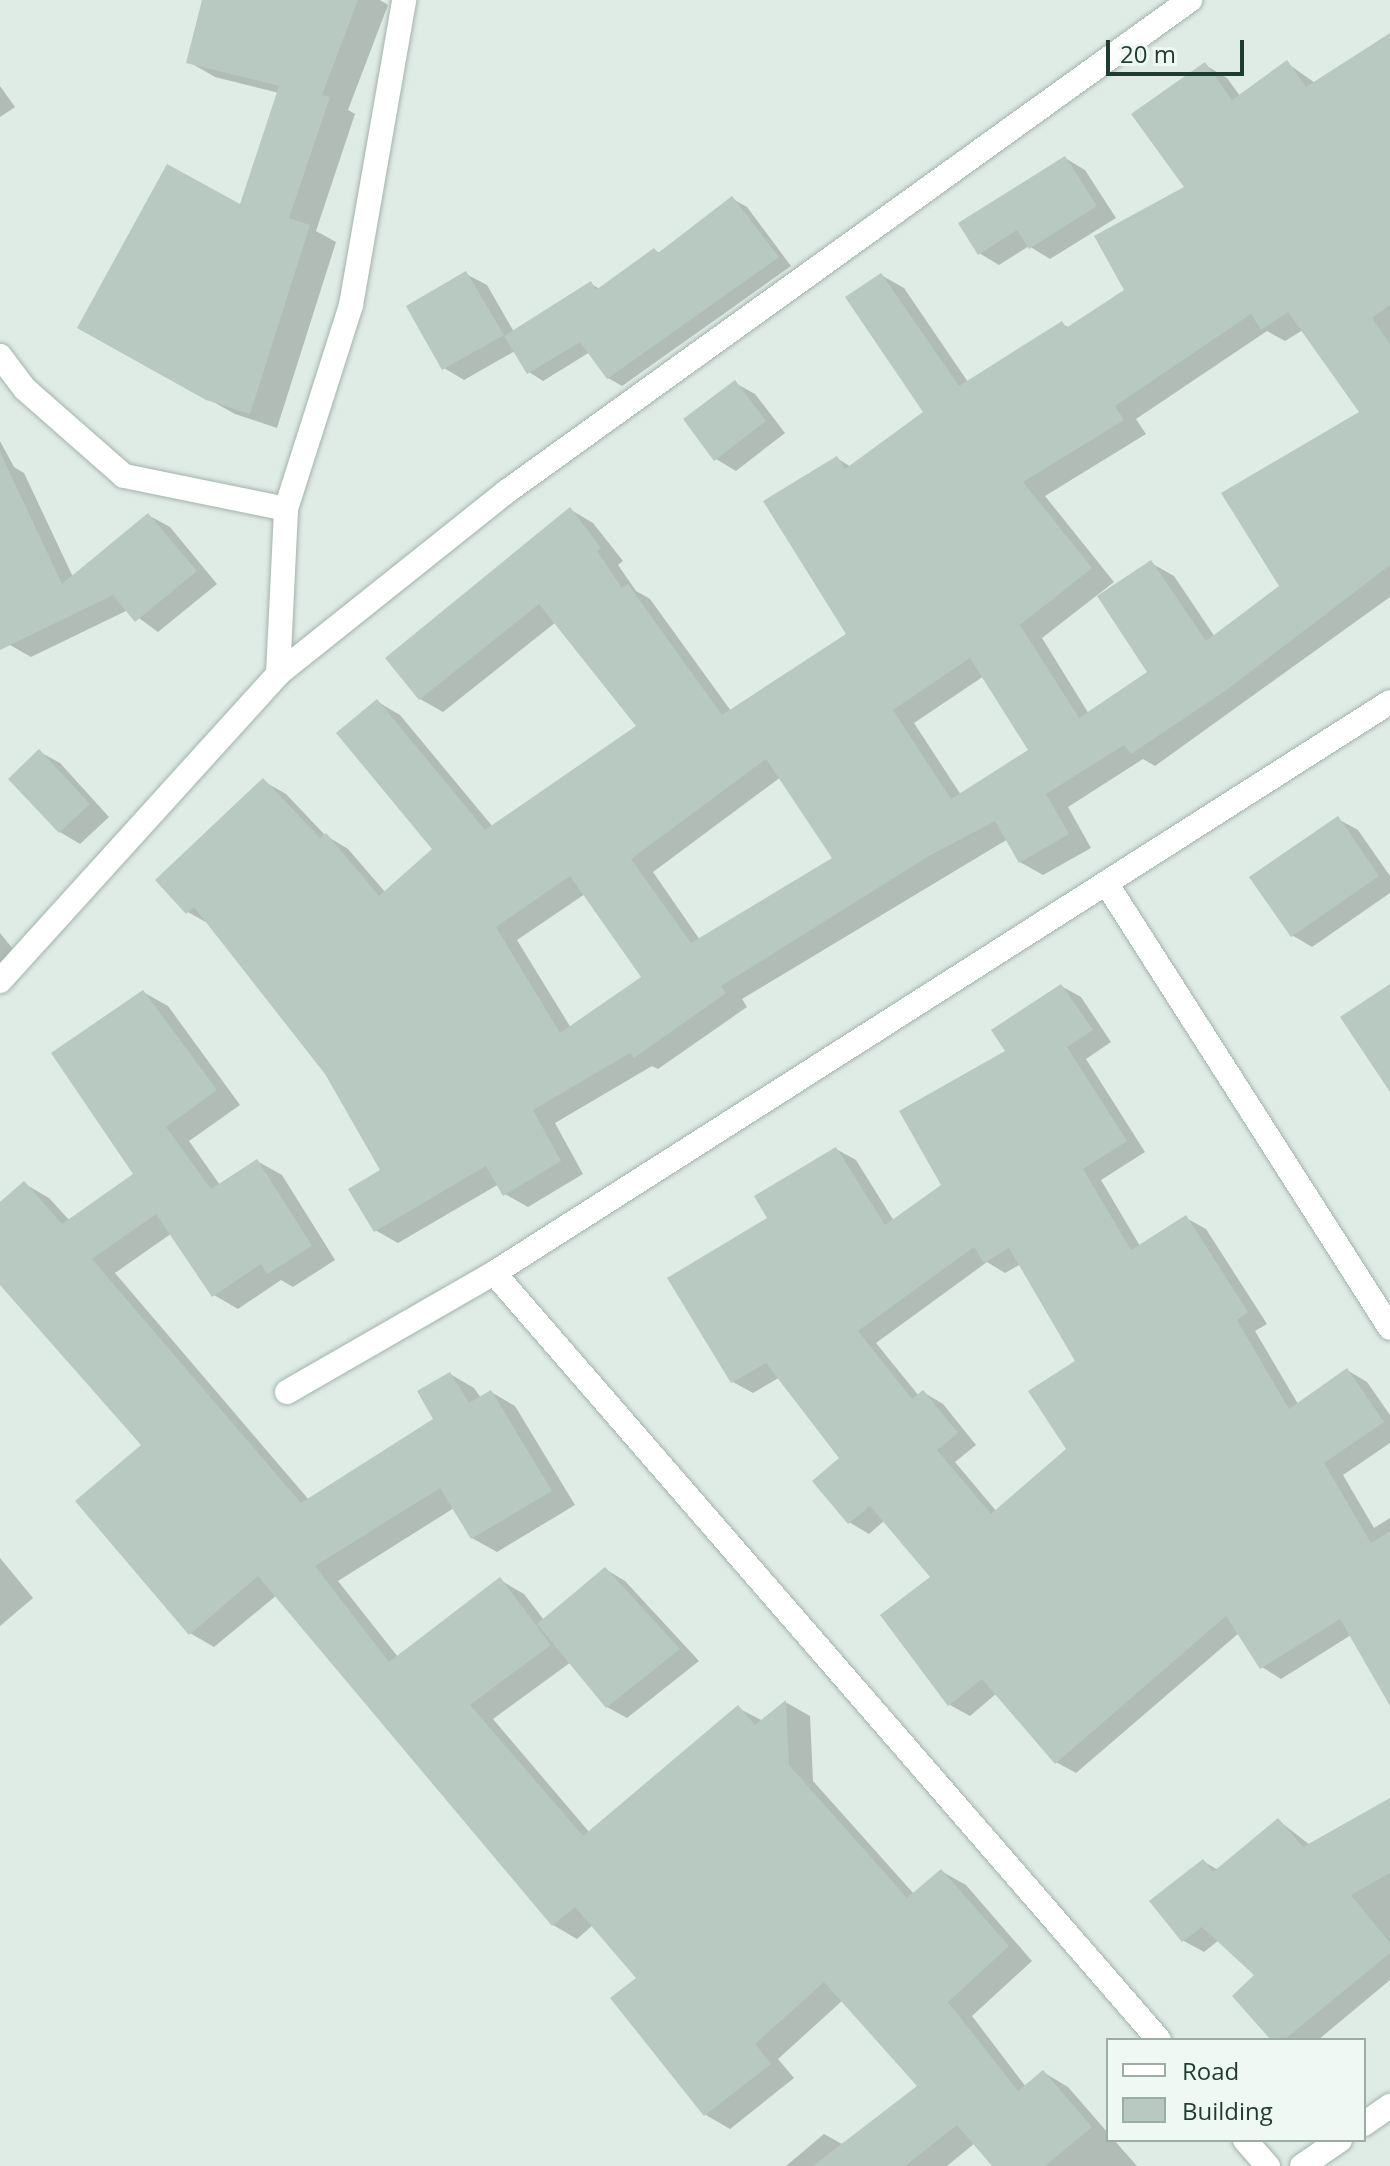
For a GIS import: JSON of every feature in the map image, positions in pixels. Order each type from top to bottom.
[{"type":"street","points":[[278,674],[286,509],[351,305],[404,0]]},
{"type":"street","points":[[0,981],[278,674],[506,492],[1190,0]]},
{"type":"street","points":[[0,356],[25,389],[124,476],[286,509]]},
{"type":"street","points":[[287,1392],[494,1273],[1108,886],[1390,702]]},
{"type":"street","points":[[1108,886],[1390,1328]]},
{"type":"street","points":[[494,1273],[1157,2038]]},
{"type":"street","points":[[1366,2123],[1390,2106]]},
{"type":"street","points":[[1247,2142],[1268,2166]]},
{"type":"street","points":[[1302,2166],[1337,2142]]},
{"type":"building","points":[[202,0],[358,0],[322,95],[330,97],[289,218],[310,225],[250,414],[206,400],[77,328],[167,164],[240,204],[279,86],[186,63]]},
{"type":"building","points":[[1390,33],[1390,305],[1372,318],[1390,344],[1390,565],[1228,689],[1131,754],[1124,745],[1046,794],[1069,834],[1019,863],[995,821],[929,856],[721,986],[726,993],[634,1058],[630,1053],[533,1110],[561,1161],[503,1196],[486,1166],[374,1232],[348,1189],[380,1170],[325,1074],[194,907],[186,914],[155,880],[263,778],[320,838],[326,833],[379,896],[432,849],[336,733],[377,699],[485,830],[636,726],[539,604],[419,700],[385,658],[570,507],[601,548],[597,551],[622,588],[628,584],[722,715],[846,634],[763,501],[837,456],[845,469],[923,412],[845,297],[881,273],[959,386],[1062,321],[1066,328],[1124,290],[1094,236],[1184,187],[1131,114],[1205,62],[1232,100],[1287,60],[1306,87]],"holes":[[[1288,312],[1359,412],[1221,493],[1279,586],[1206,641],[1151,560],[1097,596],[1147,672],[1079,718],[1020,625],[1092,568],[1023,482],[1124,420],[1115,406],[1251,314],[1261,330]],[[970,658],[1028,750],[951,799],[893,710]],[[766,759],[832,858],[691,943],[631,859]],[[570,876],[641,977],[560,1033],[496,927]]]},
{"type":"building","points":[[1065,156],[1097,206],[1029,249],[1017,230],[978,255],[958,223]]},
{"type":"building","points":[[732,196],[779,257],[607,379],[580,342],[527,374],[504,336],[591,281],[596,290],[654,248],[658,253]]},
{"type":"building","points":[[466,271],[504,335],[442,370],[406,306]]},
{"type":"building","points":[[735,380],[766,421],[714,461],[683,419]]},
{"type":"building","points":[[0,452],[62,584],[148,513],[197,571],[135,622],[113,595],[0,650]]},
{"type":"building","points":[[39,749],[90,804],[59,833],[8,779]]},
{"type":"building","points":[[1338,816],[1379,876],[1291,937],[1249,877]]},
{"type":"building","points":[[1061,984],[1093,1030],[1067,1047],[1127,1141],[1083,1169],[1131,1250],[1186,1215],[1248,1312],[1237,1320],[1289,1409],[1347,1368],[1384,1422],[1324,1463],[1371,1543],[1390,1531],[1390,1706],[1340,1619],[1260,1669],[1226,1616],[1055,1764],[982,1679],[948,1706],[880,1615],[930,1577],[870,1506],[848,1524],[812,1481],[839,1458],[766,1363],[731,1383],[667,1278],[767,1218],[754,1196],[836,1147],[885,1225],[941,1185],[899,1111],[1005,1051],[991,1030]],"holes":[[[974,1247],[984,1263],[1009,1248],[1075,1361],[1028,1391],[1066,1449],[991,1514],[937,1450],[958,1433],[923,1390],[912,1399],[858,1331]]]},
{"type":"building","points":[[1390,984],[1390,1092],[1340,1017]]},
{"type":"building","points":[[143,990],[217,1090],[166,1127],[211,1189],[257,1159],[312,1246],[267,1274],[261,1264],[212,1297],[156,1214],[92,1259],[301,1503],[433,1419],[417,1391],[450,1372],[469,1403],[491,1390],[552,1491],[471,1539],[440,1488],[315,1566],[389,1662],[500,1577],[551,1645],[470,1705],[583,1836],[738,1705],[755,1725],[786,1700],[789,1765],[907,1898],[941,1869],[1009,1946],[948,2002],[1018,2091],[1043,2070],[1092,2127],[1045,2166],[992,2166],[957,2125],[905,2166],[813,2166],[917,2086],[824,1982],[755,2044],[771,2064],[704,2116],[610,1998],[636,1978],[575,1907],[552,1926],[258,1576],[189,1635],[75,1501],[141,1445],[0,1285],[0,1202],[24,1181],[62,1224],[133,1174],[51,1053]]},
{"type":"building","points":[[605,1567],[680,1649],[606,1708],[537,1624]]},
{"type":"building","points":[[1390,1798],[1390,1873],[1351,1895],[1390,1943],[1390,1953],[1286,2038],[1269,2038],[1232,1996],[1254,1975],[1202,1927],[1182,1942],[1149,1901],[1203,1859],[1213,1872],[1278,1818],[1303,1847]]}]
